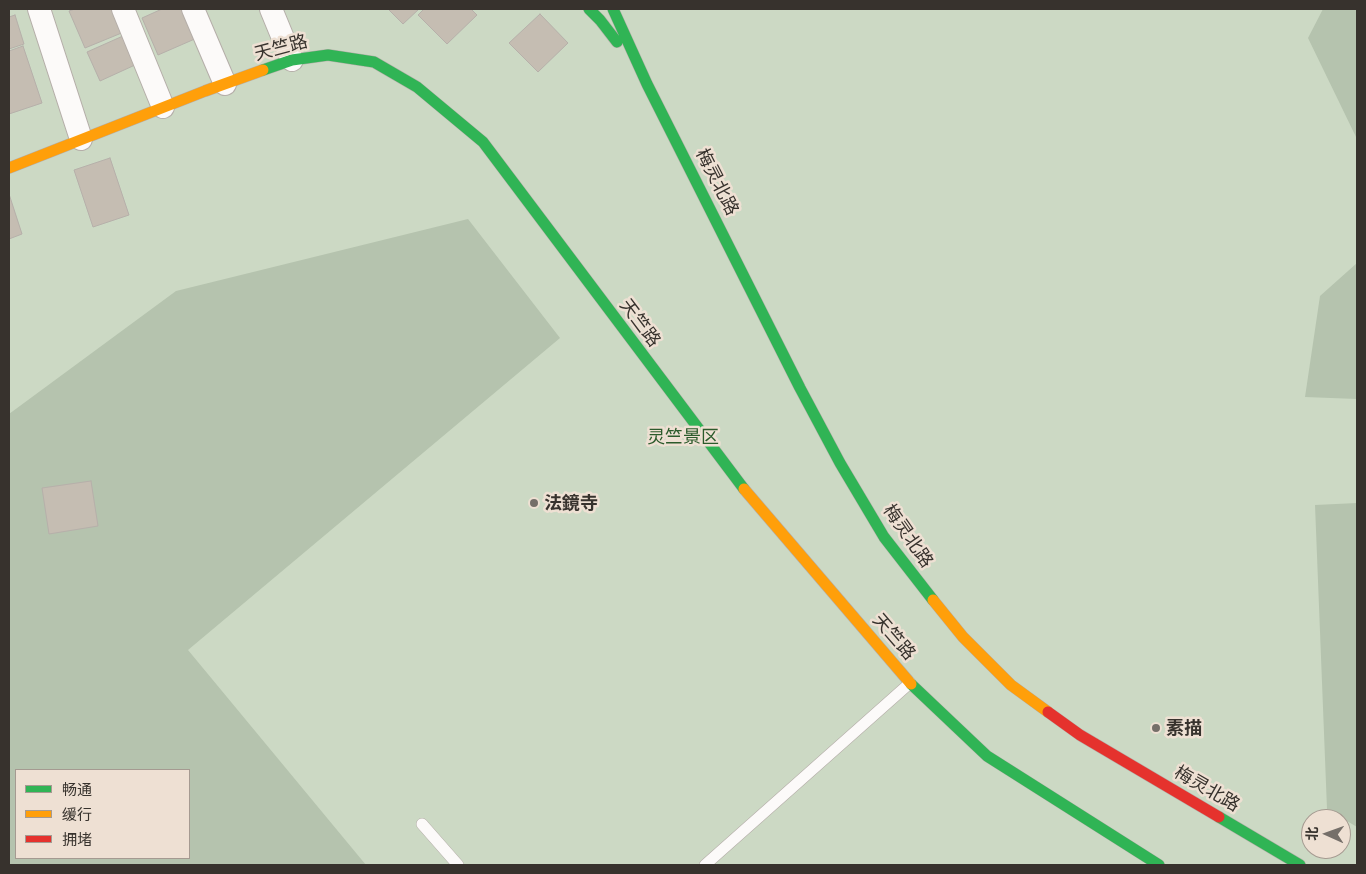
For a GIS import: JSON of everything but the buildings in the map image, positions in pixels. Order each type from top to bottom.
[{"type":"street","points":[[39,9],[80,140]]},
{"type":"street","points":[[123,9],[163,107]]},
{"type":"street","points":[[193,9],[225,84]]},
{"type":"street","points":[[270,9],[292,60]]},
{"type":"street","name":"梅灵北路","points":[[589,9],[600,20],[647,84]]},
{"type":"street","name":"梅灵北路","points":[[613,9],[647,84],[800,388],[840,463],[884,537],[963,637],[1011,685],[1080,735],[1300,865]]},
{"type":"street","name":"天竺路","points":[[9,168],[163,107],[292,60],[328,54],[374,62],[417,87],[483,142],[734,477],[910,683],[987,756],[1159,865]]},
{"type":"lane","points":[[705,865],[910,683]]},
{"type":"lane","points":[[422,824],[458,865]]},
{"type":"green space","name":"灵竺景区","points":[[9,9],[1357,9],[1357,865],[9,865]]},
{"type":"green space","points":[[1323,9],[1357,9],[1357,139],[1308,38]]},
{"type":"green space","points":[[468,219],[560,338],[188,650],[366,865],[9,865],[9,414],[176,291]]},
{"type":"green space","points":[[1357,263],[1357,399],[1305,397],[1320,296]]},
{"type":"green space","points":[[1357,503],[1357,827],[1351,823],[1351,809],[1327,809],[1315,505]]},
{"type":"traffic: fast","points":[[589,9],[617,42]]},
{"type":"traffic: fast","points":[[613,9],[647,84],[800,388],[840,463],[884,537],[933,600]]},
{"type":"traffic: fast","points":[[263,70],[292,60],[328,55],[374,62],[417,87],[483,142],[744,489]]},
{"type":"traffic: fast","points":[[911,684],[987,756],[1159,865]]},
{"type":"traffic: fast","points":[[1219,817],[1300,865]]},
{"type":"traffic: slow","points":[[9,168],[263,70]]},
{"type":"traffic: slow","points":[[744,489],[911,684]]},
{"type":"traffic: slow","points":[[933,600],[963,637],[1011,685],[1048,712]]},
{"type":"traffic: jam","points":[[1048,712],[1080,735],[1219,817]]},
{"type":"place","name":"法鏡寺","points":[[534,503]]},
{"type":"place","name":"素描","points":[[1156,728]]}]
